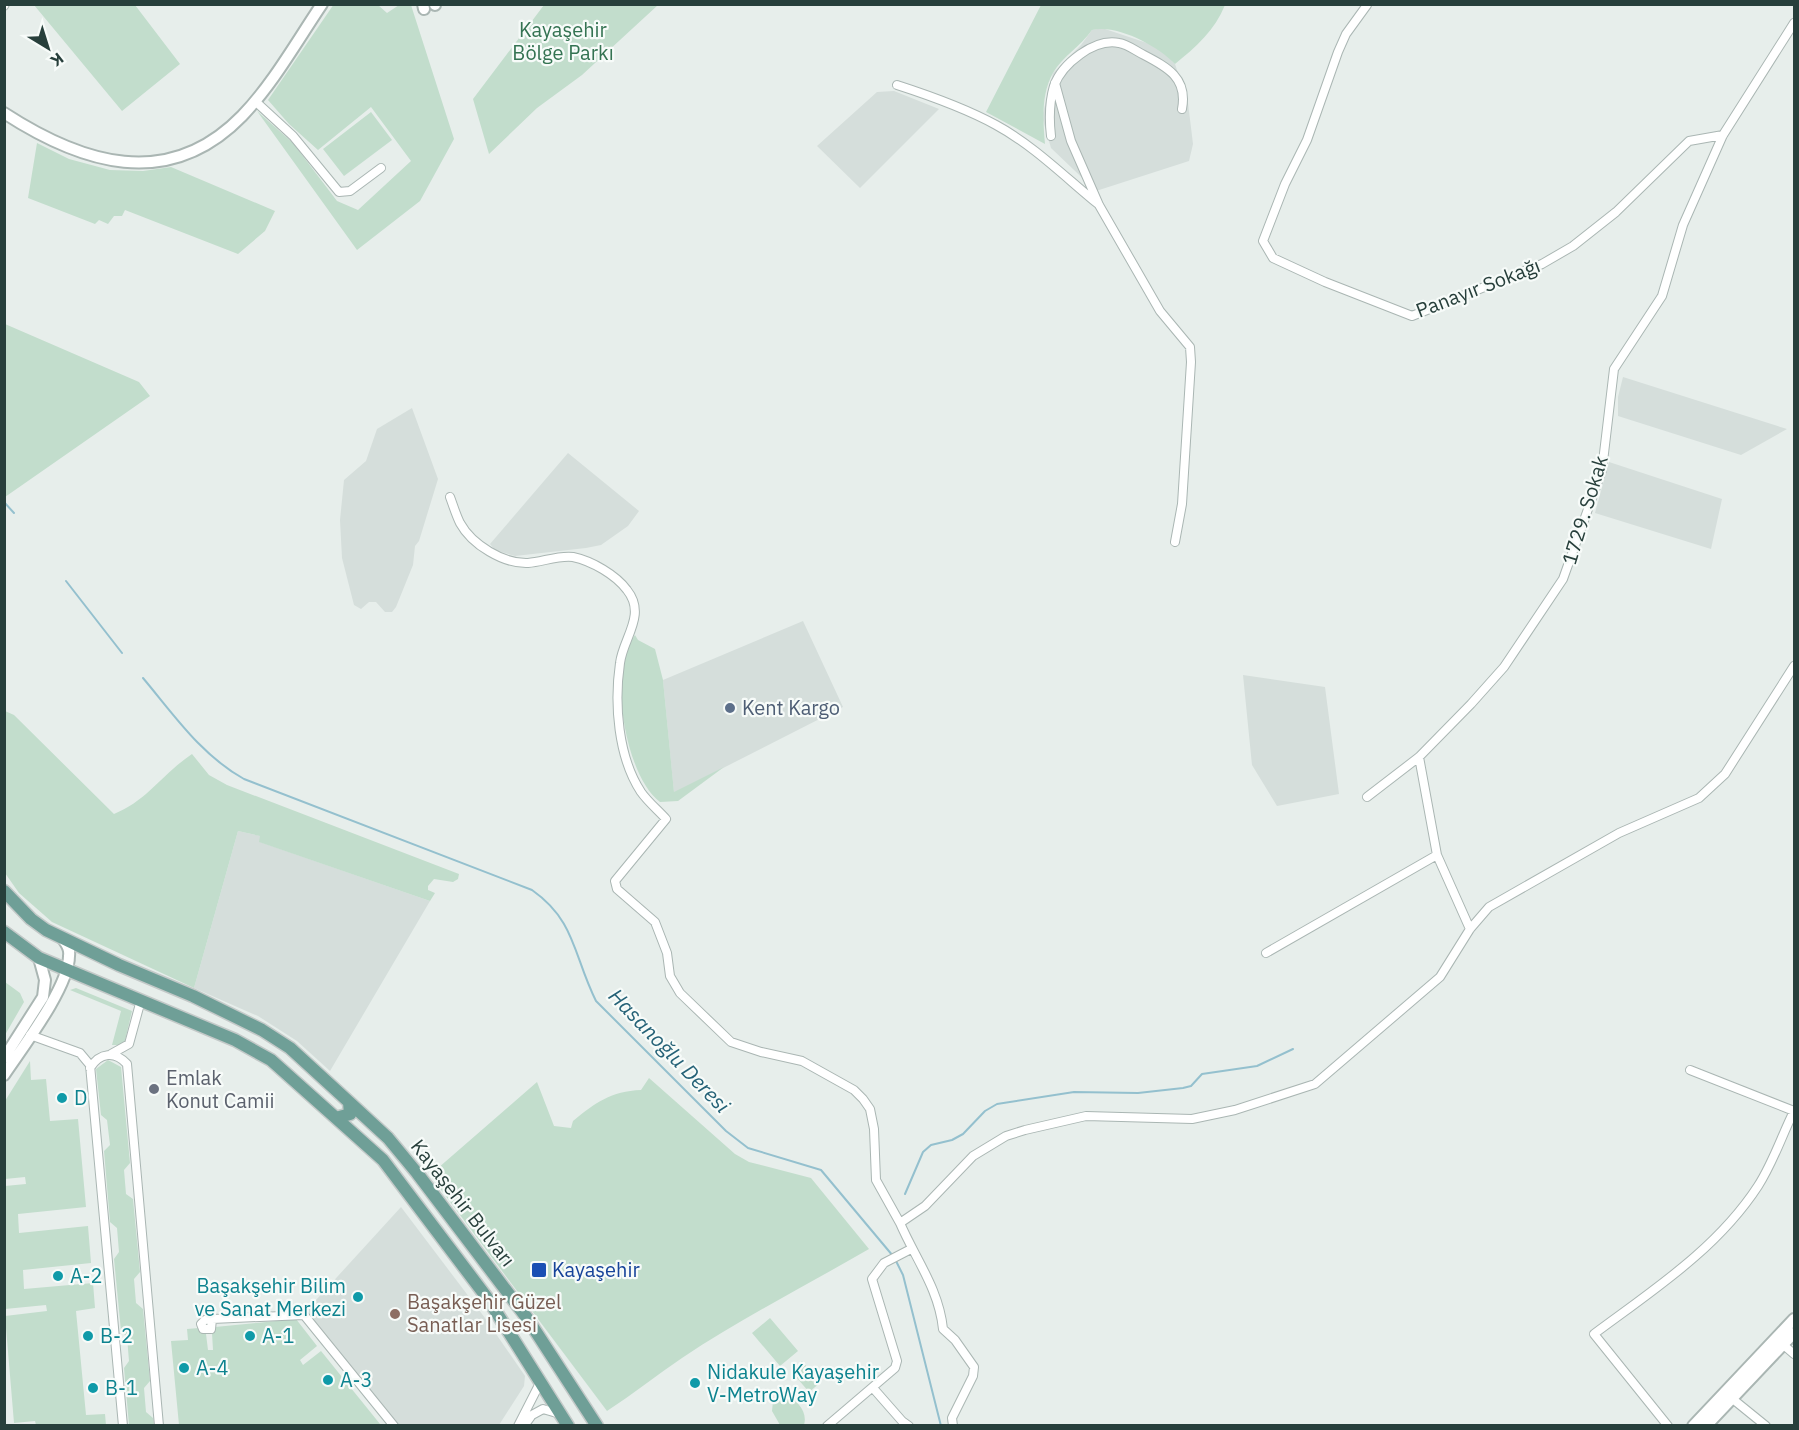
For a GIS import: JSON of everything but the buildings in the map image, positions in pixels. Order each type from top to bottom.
[{"type":"main road","name":"Kayaşehir Bulvarı","points":[[4,891],[31,919],[63,939],[201,1000],[262,1030],[290,1048],[388,1138],[527,1318],[597,1425]]},
{"type":"main road","name":"Kayaşehir Bulvarı","points":[[4,932],[39,958],[236,1040],[272,1060],[383,1160],[488,1299],[542,1380],[565,1420]]},
{"type":"main road","points":[[336,1118],[346,1118],[350,1114],[349,1102]]},
{"type":"street","points":[[4,113],[48,139],[75,152],[99,159],[140,162],[164,159],[196,148],[224,131],[255,101],[322,4]]},
{"type":"street","name":"Panayır Sokağı","points":[[1367,5],[1338,52],[1306,140],[1285,184],[1263,241],[1273,258],[1324,282],[1412,316],[1542,264],[1574,246],[1617,212],[1689,141],[1723,135]]},
{"type":"street","points":[[1723,135],[1794,23]]},
{"type":"street","points":[[1051,136],[1049,106],[1055,83],[1083,52],[1106,42],[1120,43],[1170,69],[1182,88],[1184,98],[1182,109]]},
{"type":"street","points":[[1055,83],[1071,141],[1099,205],[1160,311],[1190,347],[1182,504],[1175,542]]},
{"type":"street","points":[[897,85],[953,104],[996,125],[1029,146],[1099,205]]},
{"type":"street","points":[[255,101],[293,136],[339,192],[350,191],[381,168]]},
{"type":"street","name":"1729. Sokak","points":[[1367,797],[1419,757],[1504,667],[1563,579],[1602,470],[1614,369],[1662,296],[1683,225],[1723,135]]},
{"type":"street","points":[[450,497],[460,523],[496,555],[512,563],[573,557],[594,565],[627,589],[634,600],[636,614],[620,660],[617,706],[620,729],[635,782],[666,819],[615,881],[617,889],[655,922],[667,953],[670,976],[680,993],[730,1042],[742,1047],[802,1060],[854,1090],[864,1099],[870,1109],[874,1129],[876,1180],[930,1281],[940,1307],[943,1329],[955,1340],[974,1367],[973,1376],[952,1418],[951,1425]]},
{"type":"street","points":[[900,1223],[925,1206],[973,1156],[1006,1136],[1086,1116],[1192,1119],[1235,1110],[1315,1084],[1440,977],[1470,929],[1489,907],[1513,891],[1550,874],[1619,833],[1699,798],[1725,774],[1794,666]]},
{"type":"street","points":[[1419,757],[1437,855],[1470,929]]},
{"type":"street","points":[[1266,952],[1437,855]]},
{"type":"street","points":[[4,1075],[55,996],[67,968],[69,948],[63,939]]},
{"type":"street","points":[[4,1058],[43,997],[45,980],[39,958]]},
{"type":"street","points":[[90,1068],[98,1058],[129,1044],[141,1000]]},
{"type":"street","points":[[30,1035],[80,1053],[87,1058],[90,1068],[123,1425]]},
{"type":"street","points":[[111,1054],[118,1056],[127,1064],[159,1425]]},
{"type":"street","points":[[1668,1425],[1594,1334],[1675,1274],[1721,1232],[1760,1184],[1794,1111],[1690,1070]]},
{"type":"street","points":[[827,1425],[895,1368],[897,1361],[872,1279],[884,1263],[911,1249]]},
{"type":"street","points":[[212,1319],[304,1315],[394,1425]]},
{"type":"street","points":[[1706,1425],[1780,1342],[1794,1319]]},
{"type":"street","points":[[1780,1342],[1794,1333]]},
{"type":"street","points":[[1780,1342],[1794,1354]]},
{"type":"street","points":[[518,1425],[542,1380]]},
{"type":"street","points":[[873,1388],[902,1421],[909,1425]]},
{"type":"street","points":[[1693,1425],[1729,1397]]},
{"type":"street","points":[[1729,1397],[1766,1425]]},
{"type":"street","points":[[524,1425],[532,1415],[543,1409],[565,1420]]},
{"type":"shaded area","points":[[1102,28],[1150,44],[1164,52],[1175,64],[1188,103],[1193,144],[1189,161],[1096,191],[1051,148],[1042,117],[1053,73],[1081,45],[1092,30]]},
{"type":"shaded area","points":[[894,91],[939,109],[860,188],[817,146],[877,92]]},
{"type":"shaded area","points":[[1623,377],[1787,429],[1741,455],[1618,416],[1618,397]]},
{"type":"shaded area","points":[[412,408],[438,479],[419,541],[415,546],[413,565],[396,607],[392,612],[385,612],[376,602],[369,602],[361,609],[354,605],[342,558],[340,520],[344,480],[366,461],[377,429]]},
{"type":"shaded area","points":[[568,453],[639,511],[628,526],[601,545],[586,548],[515,556],[495,550],[490,544]]},
{"type":"shaded area","points":[[1609,462],[1722,499],[1711,549],[1595,513]]},
{"type":"shaded area","points":[[803,621],[843,707],[674,793],[663,680]]},
{"type":"shaded area","points":[[1243,675],[1325,687],[1339,794],[1277,806],[1252,765]]},
{"type":"shaded area","points":[[238,831],[261,836],[260,842],[430,901],[330,1071],[297,1041],[258,1016],[194,988]]},
{"type":"shaded area","name":"Başakşehir Güzel Sanatlar Lisesi","points":[[401,1207],[485,1318],[525,1376],[524,1386],[499,1425],[399,1425],[306,1311]]},
{"type":"green space","points":[[334,4],[378,5],[387,13],[399,5],[411,5],[454,139],[420,201],[357,250],[257,111],[293,143],[337,201],[358,210],[411,161],[371,107],[318,150],[289,124],[268,100]]},
{"type":"green space","points":[[34,5],[135,5],[180,64],[122,111]]},
{"type":"green space","name":"Kayaşehir Bölge Parkı","points":[[544,5],[658,5],[582,75],[537,108],[489,154],[473,99]]},
{"type":"green space","points":[[1041,5],[1225,5],[1204,38],[1175,64],[1158,50],[1125,33],[1102,29],[1092,30],[1061,62],[1049,81],[1044,108],[1045,144],[986,112]]},
{"type":"green space","points":[[371,112],[392,140],[344,176],[323,149]]},
{"type":"green space","points":[[37,143],[69,159],[110,170],[143,171],[171,167],[275,211],[265,231],[238,254],[125,210],[122,216],[114,216],[108,224],[99,220],[95,224],[28,198]]},
{"type":"green space","points":[[5,324],[139,382],[150,396],[5,497]]},
{"type":"green space","points":[[635,635],[638,640],[655,649],[663,680],[674,792],[724,767],[678,801],[660,802],[648,789],[637,770],[629,747],[621,696],[622,672],[627,651]]},
{"type":"green space","points":[[5,711],[14,715],[114,814],[136,802],[192,754],[209,775],[227,785],[459,874],[458,879],[453,882],[434,879],[428,886],[428,890],[435,893],[430,901],[259,842],[260,836],[238,831],[194,988],[52,922],[19,893],[5,873]]},
{"type":"green space","points":[[5,982],[20,993],[24,1002],[5,1035]]},
{"type":"green space","points":[[76,988],[132,1011],[124,1045],[112,1045],[121,1011],[70,990]]},
{"type":"green space","points":[[108,1060],[121,1067],[130,1163],[124,1170],[126,1194],[133,1199],[140,1272],[134,1279],[136,1303],[143,1309],[150,1381],[144,1388],[146,1412],[153,1418],[154,1425],[129,1425],[124,1368],[129,1361],[127,1337],[121,1331],[114,1259],[119,1252],[117,1228],[110,1222],[104,1151],[110,1145],[107,1120],[101,1115],[96,1069]]},
{"type":"green space","points":[[30,1061],[31,1080],[46,1079],[50,1121],[78,1119],[86,1207],[18,1214],[19,1233],[88,1226],[91,1263],[23,1270],[24,1289],[93,1283],[95,1308],[76,1311],[86,1415],[105,1414],[106,1425],[36,1425],[35,1421],[14,1423],[5,1316],[47,1311],[46,1305],[5,1309],[5,1186],[26,1184],[25,1177],[5,1179],[5,1101]]},
{"type":"green space","points":[[649,1078],[735,1154],[749,1162],[811,1178],[869,1249],[705,1343],[607,1411],[430,1175],[537,1082],[554,1126],[571,1128],[573,1121],[596,1104],[621,1093],[641,1090]]},
{"type":"green space","points":[[770,1318],[798,1351],[780,1366],[752,1333]]},
{"type":"green space","points":[[296,1319],[317,1346],[300,1360],[303,1365],[321,1351],[380,1424],[179,1425],[171,1341],[188,1340],[187,1329],[199,1328],[206,1334],[208,1350],[213,1350],[212,1333],[215,1327]]},
{"type":"green space","points":[[802,1361],[820,1383],[809,1392],[791,1371]]},
{"type":"green space","points":[[781,1394],[786,1394],[801,1407],[805,1420],[804,1425],[780,1425],[772,1411],[773,1401]]},
{"type":"waterway","name":"Hasanoğlu Deresi","points":[[4,502],[14,513]]},
{"type":"waterway","name":"Hasanoğlu Deresi","points":[[66,581],[122,653]]},
{"type":"waterway","name":"Hasanoğlu Deresi","points":[[143,678],[201,746],[244,779],[532,890],[546,902],[566,927],[596,1001],[726,1131],[748,1148],[821,1170],[893,1256]]},
{"type":"waterway","points":[[905,1194],[923,1152],[931,1145],[952,1140],[963,1134],[985,1111],[997,1104],[1074,1092],[1138,1093],[1183,1088],[1191,1086],[1202,1074],[1257,1066],[1293,1049]]},
{"type":"waterway","name":"Hasanoğlu Deresi","points":[[896,1261],[903,1275],[941,1426]]},
{"type":"place","name":"Kent Kargo","points":[[730,708]]},
{"type":"place","name":"Emlak Konut Camii","points":[[154,1089]]},
{"type":"place","name":"D","points":[[62,1098]]},
{"type":"place","name":"Kayaşehir","points":[[539,1270]]},
{"type":"place","name":"A-2","points":[[58,1276]]},
{"type":"place","name":"Başakşehir Bilim ve Sanat Merkezi","points":[[358,1297]]},
{"type":"place","name":"Başakşehir Güzel Sanatlar Lisesi","points":[[395,1314]]},
{"type":"place","name":"B-2","points":[[88,1336]]},
{"type":"place","name":"A-1","points":[[250,1336]]},
{"type":"place","name":"A-4","points":[[184,1368]]},
{"type":"place","name":"A-3","points":[[328,1380]]},
{"type":"place","name":"Nidakule Kayaşehir V-MetroWay","points":[[695,1383]]},
{"type":"place","name":"B-1","points":[[93,1388]]}]
